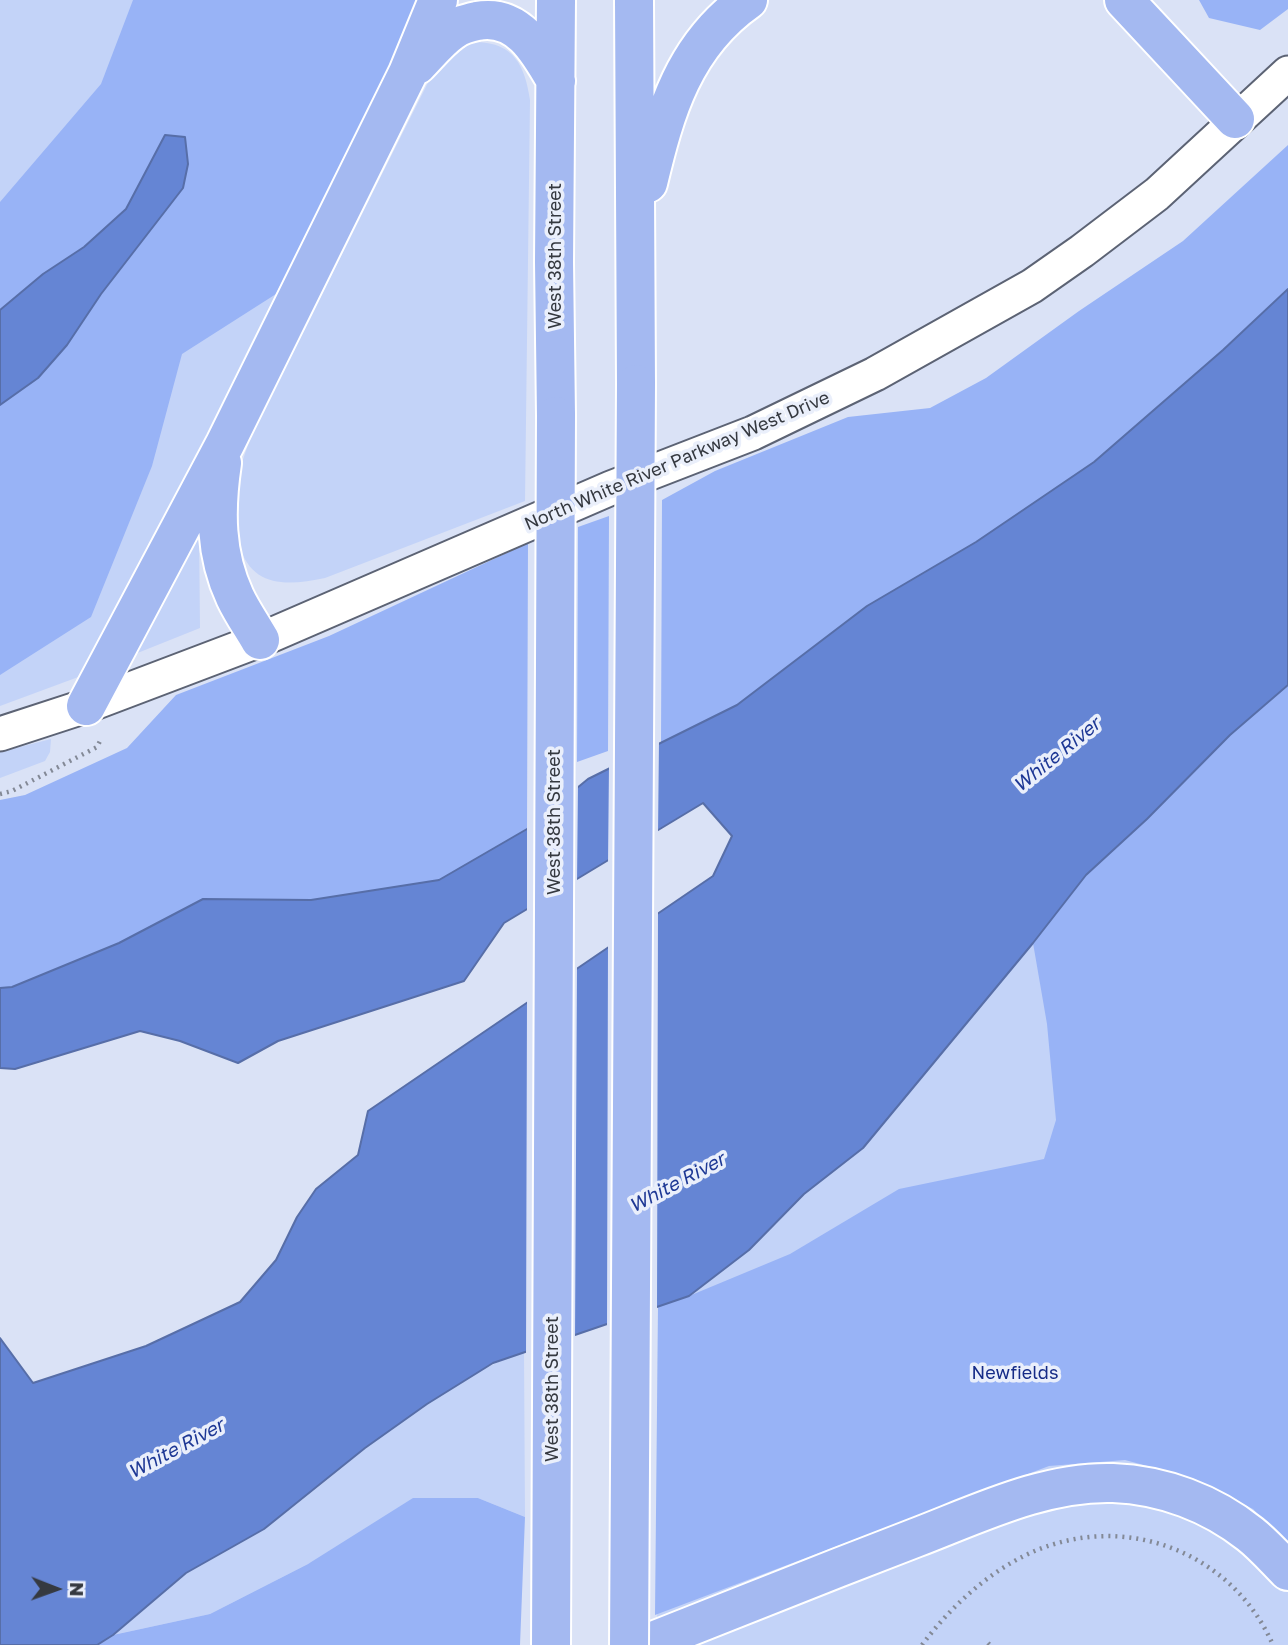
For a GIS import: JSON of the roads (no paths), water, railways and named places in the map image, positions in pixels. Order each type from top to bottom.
[{"type":"main road","points":[[86,706],[225,444],[408,74],[438,0]]},
{"type":"main road","name":"West 38th Street","points":[[551,1645],[556,0]]},
{"type":"main road","points":[[629,1645],[636,384],[634,0]]},
{"type":"main road","points":[[635,236],[668,107],[700,47],[748,0]]},
{"type":"main road","points":[[1124,0],[1236,119]]},
{"type":"main road","points":[[408,74],[452,30],[467,23],[485,20],[506,23],[523,34],[539,50],[556,82]]},
{"type":"main road","points":[[225,444],[217,500],[219,550],[235,598],[260,640]]},
{"type":"main road","points":[[643,1645],[761,1596],[1004,1504],[1054,1489],[1084,1484],[1113,1483],[1145,1487],[1201,1504],[1252,1535],[1288,1571]]},
{"type":"street","name":"North White River Parkway West Drive","points":[[0,734],[126,692],[260,640],[600,493],[752,433],[835,395],[1032,286],[1082,251],[1157,194],[1288,73]]},
{"type":"water","points":[[165,135],[185,137],[188,164],[183,188],[101,294],[67,345],[38,378],[0,405],[0,310],[43,274],[84,247],[126,209]]},
{"type":"water","name":"White River","points":[[1288,289],[1288,685],[1230,735],[1147,819],[1086,875],[863,1148],[804,1194],[749,1250],[689,1296],[493,1363],[427,1404],[365,1448],[264,1529],[186,1573],[113,1635],[97,1645],[0,1645],[0,1338],[33,1383],[146,1346],[240,1302],[276,1260],[297,1217],[316,1189],[358,1155],[368,1111],[713,876],[732,836],[703,803],[504,923],[464,981],[278,1041],[238,1063],[180,1041],[140,1031],[15,1069],[0,1068],[0,988],[12,987],[119,943],[203,899],[311,900],[439,880],[527,829],[588,779],[737,705],[867,606],[976,542],[1094,462],[1223,350]]},
{"type":"park label","name":"Newfields","points":[[1015,1373]]}]
